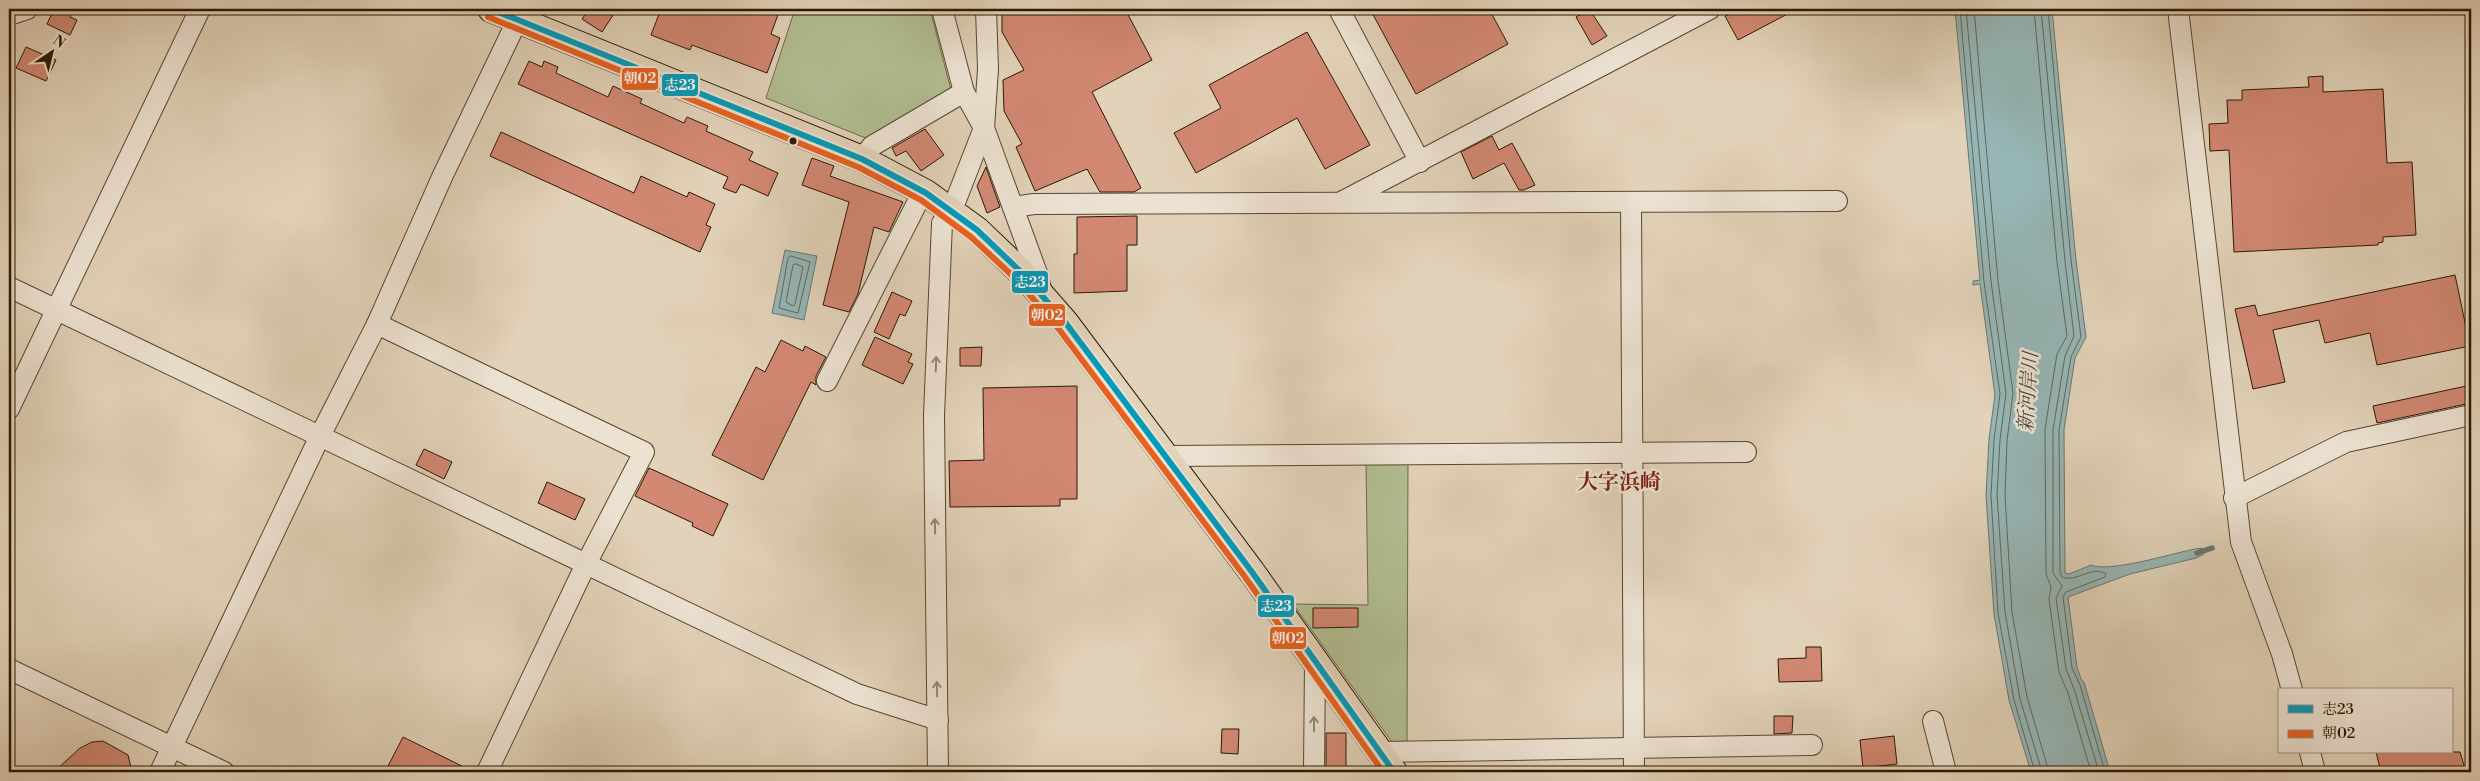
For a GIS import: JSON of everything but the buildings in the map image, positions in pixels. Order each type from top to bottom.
[{"type":"main road","points":[[501,12],[862,159],[926,193],[952,210],[1000,251],[1042,296],[1166,456],[1387,762]]},
{"type":"street","points":[[9,15],[27,9]]},
{"type":"street","points":[[9,409],[200,9]]},
{"type":"street","points":[[942,9],[964,92],[984,128],[1038,276],[1042,296]]},
{"type":"street","points":[[938,772],[934,415],[942,224],[952,210],[984,128],[988,69],[986,9]]},
{"type":"street","points":[[1339,9],[1420,162]]},
{"type":"street","points":[[1339,203],[1710,9]]},
{"type":"street","points":[[2178,9],[2189,88],[2234,498],[2241,542],[2282,654],[2291,688]]},
{"type":"street","points":[[160,772],[320,436],[377,324],[443,175],[501,12]]},
{"type":"street","points":[[862,159],[872,146],[964,92]]},
{"type":"street","points":[[828,381],[917,203],[926,193]]},
{"type":"street","points":[[1013,207],[1034,204],[1837,201]]},
{"type":"street","points":[[1631,202],[1634,772]]},
{"type":"street","points":[[9,287],[857,694],[938,720]]},
{"type":"street","points":[[377,324],[644,452],[586,564],[487,772]]},
{"type":"street","points":[[2234,498],[2346,442],[2471,415]]},
{"type":"street","points":[[1166,456],[1746,452]]},
{"type":"street","points":[[1314,772],[1315,663]]},
{"type":"street","points":[[9,669],[224,772]]},
{"type":"street","points":[[1933,721],[1946,772]]},
{"type":"street","points":[[1387,762],[1634,750],[1812,745]]},
{"type":"street","points":[[2310,754],[2315,772]]},
{"type":"green space","points":[[795,9],[930,9],[951,90],[868,139],[766,98]]},
{"type":"green space","points":[[1408,460],[1407,745],[1394,745],[1293,604],[1368,605],[1366,462]]},
{"type":"water","name":"新河岸川","points":[[1955,9],[2052,9],[2076,260],[2086,337],[2075,358],[2064,430],[2065,573],[2069,574],[2091,565],[2100,567],[2126,565],[2202,548],[2204,554],[2196,558],[2130,574],[2068,597],[2077,667],[2084,682],[2110,772],[2031,772],[2009,700],[1994,614],[1986,495],[1989,439],[1995,395],[1980,284],[1973,285],[1973,281],[1980,280]]},
{"type":"water","points":[[785,250],[817,256],[804,320],[772,313]]},
{"type":"waterway","points":[[2197,553],[2212,548]]},
{"type":"transit line","name":"志23","points":[[491,9],[862,159],[926,193],[977,230],[1023,274],[1065,322],[1252,572],[1394,772]]},
{"type":"transit line","name":"朝02","points":[[488,17],[858,167],[921,200],[971,237],[1017,280],[1058,328],[1245,577],[1383,772]]},
{"type":"district","name":"大字浜崎","points":[[1619,483]]}]
